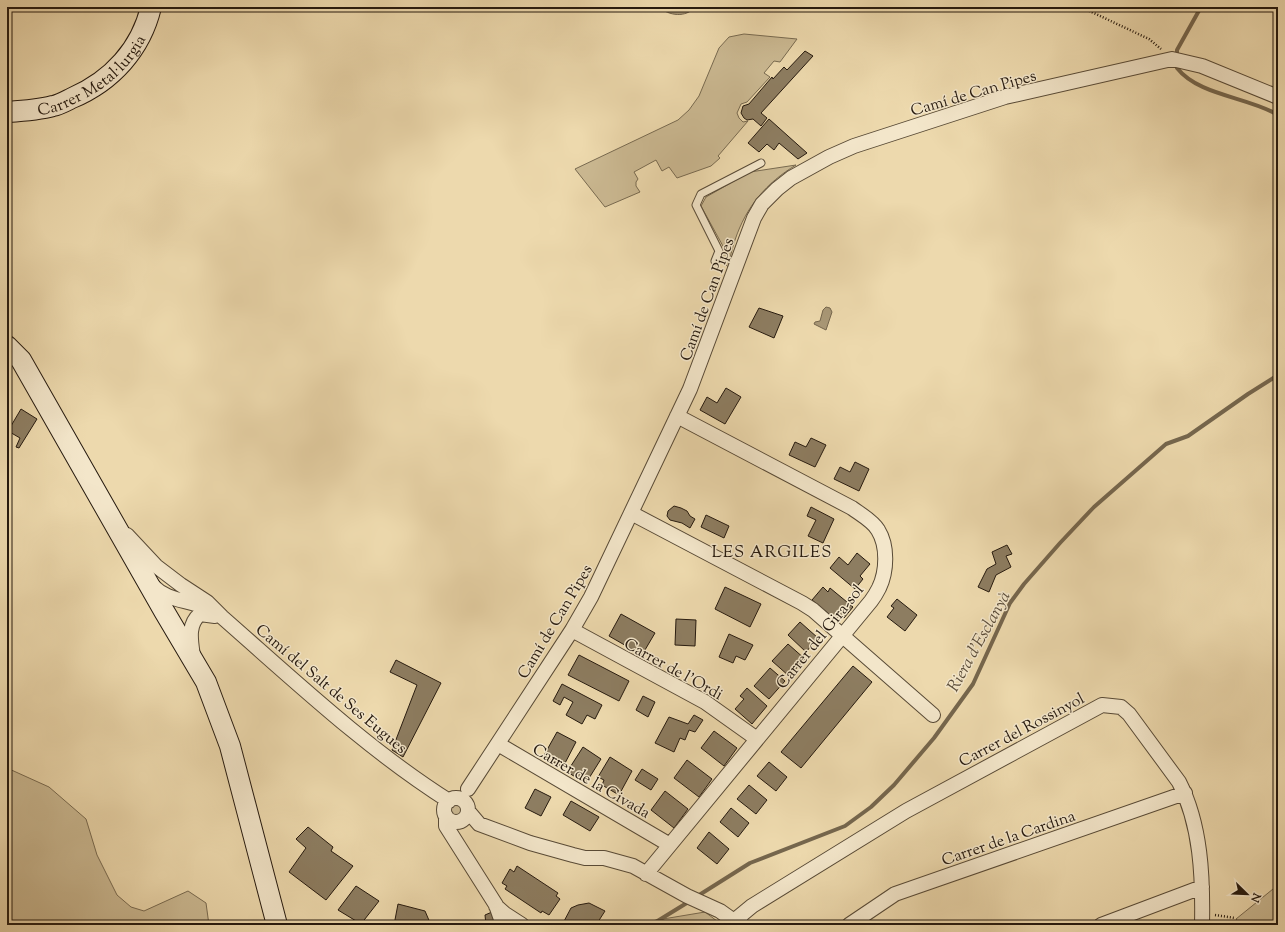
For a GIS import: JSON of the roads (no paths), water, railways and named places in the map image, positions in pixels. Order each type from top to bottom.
[{"type":"street","name":"Carrer Metal·lurgia","points":[[7,106],[34,104],[67,95],[77,91],[100,77],[115,63],[126,49],[143,15],[145,7]]},
{"type":"street","name":"Carrer Metal·lurgia","points":[[7,112],[53,106],[83,94],[104,81],[120,67],[133,51],[144,31],[151,7]]},
{"type":"street","name":"Camí de Can Pipes","points":[[448,806],[468,789],[572,630],[591,597],[690,389],[754,218],[762,204],[777,189],[791,178],[829,157],[854,146],[1005,97],[1176,59],[1202,66],[1278,96]]},
{"type":"street","points":[[7,346],[21,360],[206,682],[230,746],[277,925]]},
{"type":"street","name":"Carrer del Gira-sol","points":[[646,874],[871,601],[880,587],[884,573],[885,557],[883,544],[878,529],[866,518],[852,508],[678,416]]},
{"type":"street","points":[[631,513],[813,610],[933,715]]},
{"type":"street","name":"Camí del Salt de Ses Eugues","points":[[111,518],[156,566],[207,602],[222,617],[360,737],[422,782],[448,806]]},
{"type":"street","name":"Camí del Salt de Ses Eugues","points":[[146,579],[166,597],[201,606],[222,617]]},
{"type":"street","points":[[168,617],[164,601],[169,592],[181,585]]},
{"type":"street","points":[[193,660],[191,625],[194,619],[200,614],[222,617]]},
{"type":"street","name":"Carrer de l'Ordi","points":[[572,630],[705,702],[757,739]]},
{"type":"street","name":"Carrer del Rossinyol","points":[[735,924],[752,906],[906,811],[1102,705],[1121,707],[1129,714],[1179,782],[1185,794],[1192,811],[1201,862],[1202,919]]},
{"type":"street","name":"Carrer de la Civada","points":[[498,744],[670,845]]},
{"type":"street","points":[[448,806],[451,821],[459,822],[466,817],[468,809],[468,789]]},
{"type":"street","name":"Carrer de la Cardina","points":[[849,925],[895,894],[1185,794]]},
{"type":"street","points":[[448,806],[460,799],[464,802],[479,824],[508,835],[573,855],[585,858],[604,858],[633,866],[687,896],[720,911],[735,924]]},
{"type":"street","points":[[448,806],[446,826],[496,905],[504,914],[521,925]]},
{"type":"street","points":[[1101,925],[1202,887]]},
{"type":"street","points":[[496,905],[503,925]]},
{"type":"street","points":[[512,925],[521,925]]},
{"type":"lane","points":[[715,261],[719,251],[696,205],[701,194],[761,163]]},
{"type":"waterway","name":"Riera d'Esclanyà","points":[[1201,7],[1177,50],[1177,68],[1186,77],[1198,85],[1253,104],[1278,115]]},
{"type":"waterway","name":"Riera d'Esclanyà","points":[[696,897],[750,863],[845,826],[871,807],[894,785],[934,738],[973,684],[1010,603],[1024,584],[1060,543],[1094,507],[1166,444],[1188,436],[1278,375]]},
{"type":"waterway","name":"Riera d'Esclanyà","points":[[651,925],[690,901]]},
{"type":"district","name":"LES ARGILES","points":[[772,551]]}]
